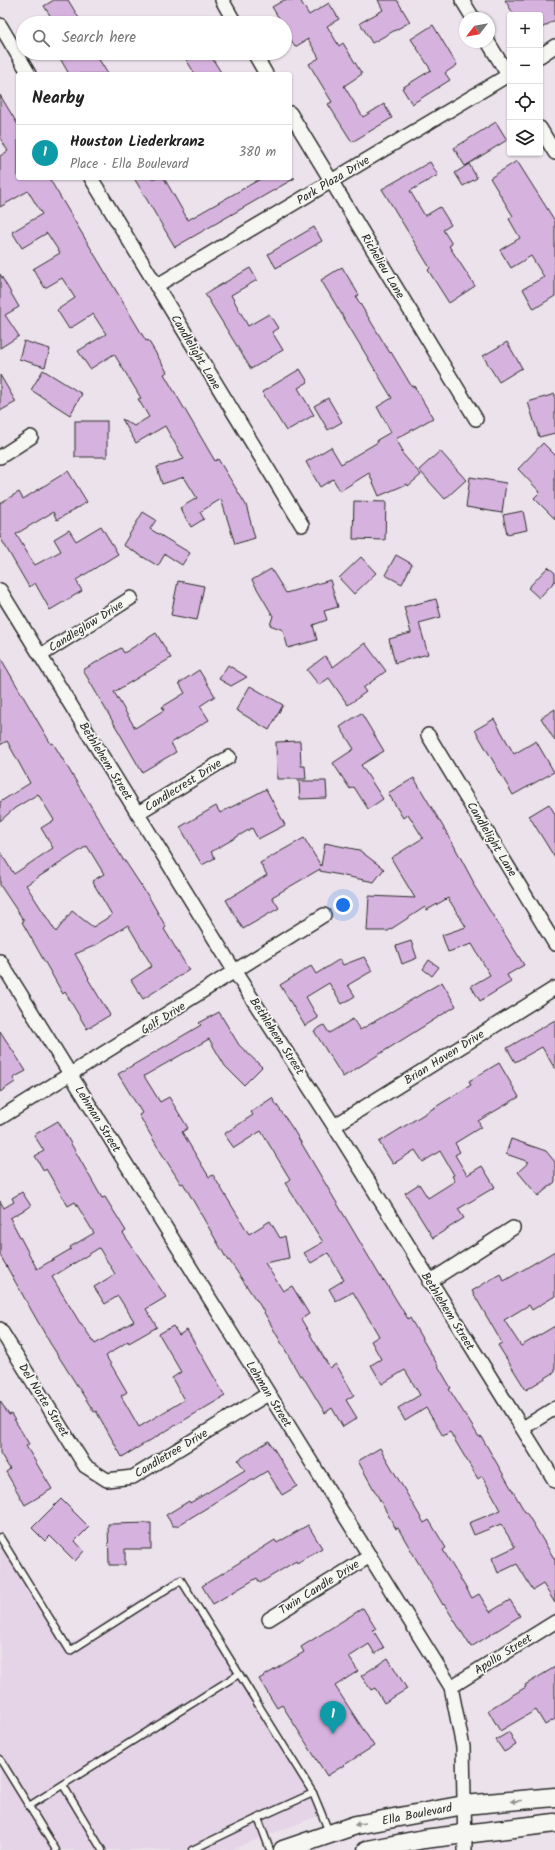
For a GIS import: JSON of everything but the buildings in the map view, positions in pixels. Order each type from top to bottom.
[{"type":"main road","name":"Ella Boulevard","points":[[283,1850],[356,1825],[464,1805],[555,1797]]},
{"type":"main road","name":"Ella Boulevard","points":[[367,1850],[424,1839],[464,1842],[555,1823]]},
{"type":"street","points":[[222,0],[232,16]]},
{"type":"street","points":[[462,0],[469,12]]},
{"type":"street","points":[[0,25],[16,52]]},
{"type":"street","points":[[543,54],[555,46]]},
{"type":"street","points":[[492,48],[507,73]]},
{"type":"street","points":[[21,60],[28,72]]},
{"type":"street","points":[[258,60],[265,72]]},
{"type":"street","name":"Park Plaza Drive","points":[[156,286],[507,77]]},
{"type":"street","name":"Richelieu Lane","points":[[292,116],[476,419]]},
{"type":"street","points":[[543,133],[555,153]]},
{"type":"street","name":"Candlelight Lane","points":[[93,180],[302,525]]},
{"type":"street","points":[[0,457],[31,437]]},
{"type":"street","name":"Bethlehem Street","points":[[0,590],[235,972],[334,1126],[429,1282],[555,1481]]},
{"type":"street","name":"Candleglow Drive","points":[[41,655],[131,598]]},
{"type":"street","name":"Candlelight Lane","points":[[428,735],[555,944]]},
{"type":"street","name":"Candlecrest Drive","points":[[138,814],[229,757]]},
{"type":"street","name":"Golf Drive","points":[[0,1118],[71,1075],[324,915]]},
{"type":"street","name":"Lehman Street","points":[[0,961],[451,1687],[462,1747],[464,1842]]},
{"type":"street","name":"Brian Haven Drive","points":[[334,1126],[555,988]]},
{"type":"street","points":[[429,1282],[513,1228]]},
{"type":"street","name":"Del Norte Street","points":[[0,1329],[76,1452]]},
{"type":"street","name":"Candletree Drive","points":[[76,1452],[85,1466],[107,1480],[133,1477],[268,1394]]},
{"type":"street","points":[[522,1428],[555,1408]]},
{"type":"street","name":"Twin Candle Drive","points":[[269,1619],[370,1556]]},
{"type":"street","name":"Apollo Street","points":[[451,1687],[555,1622]]},
{"type":"lane","points":[[0,1537],[70,1651],[181,1580],[313,1793],[329,1833]]},
{"type":"lane","points":[[29,1806],[239,1674]]},
{"type":"lane","points":[[0,1759],[56,1850]]},
{"type":"lane","points":[[63,1785],[102,1850]]},
{"type":"lane","points":[[192,1850],[313,1793]]},
{"type":"lane","points":[[258,1818],[270,1850]]},
{"type":"shaded area","points":[[0,1529],[70,1644],[181,1573],[328,1812],[230,1850],[0,1850]]},
{"type":"place","name":"Houston Liederkranz","points":[[333,1734]]}]
